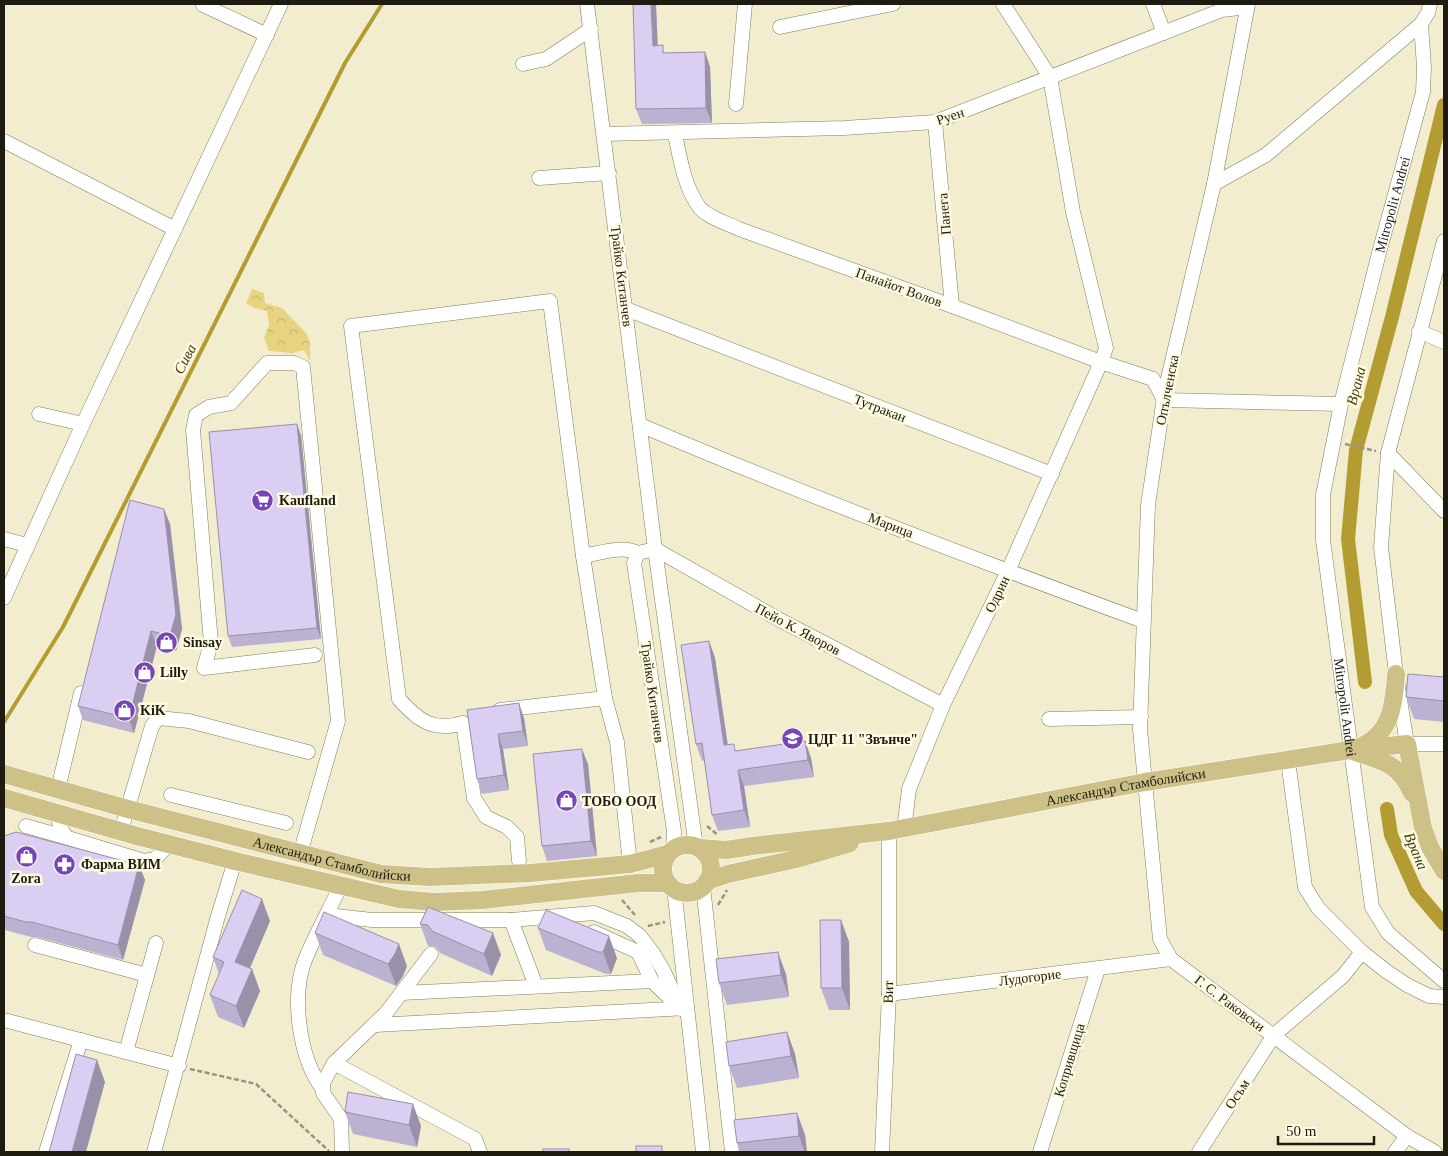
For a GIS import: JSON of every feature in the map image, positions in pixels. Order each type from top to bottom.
[{"type":"main road","points":[[1350,750],[1371,741],[1382,730],[1390,716],[1395,696],[1396,674]]},
{"type":"main road","points":[[1350,750],[1408,744],[1419,808],[1430,847],[1444,871]]},
{"type":"main road","points":[[1350,750],[1391,765],[1406,780],[1419,808]]},
{"type":"main road","name":"Александър Стамболийски","points":[[8,775],[128,809],[381,874],[430,877],[530,873],[630,864],[686,845],[697,848],[726,850],[896,830],[1145,782],[1350,750]]},
{"type":"main road","name":"Александър Стамболийски","points":[[4,798],[169,844],[340,887],[399,900],[434,902],[483,900],[615,885],[671,885],[681,891],[688,892],[728,874],[796,860],[896,830]]},
{"type":"main road","points":[[697,848],[709,860],[710,874],[705,884]]},
{"type":"main road","points":[[670,852],[663,869],[664,876],[671,885]]},
{"type":"street","points":[[4,598],[83,424],[281,4]]},
{"type":"street","name":"Трайко Китанчев","points":[[587,4],[655,549],[697,848]]},
{"type":"street","points":[[736,104],[746,4]]},
{"type":"street","points":[[780,27],[893,4]]},
{"type":"street","points":[[1003,4],[1050,78]]},
{"type":"street","points":[[1153,4],[1164,33]]},
{"type":"street","name":"Mitropolit Andrei","points":[[1430,4],[1428,14],[1421,24],[1424,66],[1423,92],[1341,404],[1323,494],[1323,540],[1372,907],[1388,933],[1444,981]]},
{"type":"street","points":[[203,5],[267,35]]},
{"type":"street","name":"Руен","points":[[604,134],[675,134],[844,128],[935,122],[1222,10],[1248,5]]},
{"type":"street","name":"Опълченска","points":[[1145,782],[1140,729],[1148,505],[1164,400],[1214,184],[1248,5]]},
{"type":"street","points":[[1214,184],[1266,155],[1421,24]]},
{"type":"street","points":[[523,64],[546,59],[591,29]]},
{"type":"street","name":"Одрин","points":[[896,830],[909,790],[942,705],[1008,571],[1106,348],[1074,212],[1050,78]]},
{"type":"street","name":"Панега","points":[[935,122],[952,306]]},
{"type":"street","name":"Панайот Волов","points":[[675,134],[686,181],[700,207],[710,216],[740,229],[1101,362],[1153,379],[1164,400]]},
{"type":"street","points":[[4,141],[175,229]]},
{"type":"street","points":[[539,178],[609,173]]},
{"type":"street","points":[[1444,241],[1383,452],[1381,547],[1396,674],[1408,744],[1444,744]]},
{"type":"street","points":[[519,861],[518,837],[506,827],[486,817],[474,798],[466,718],[450,727],[426,723],[410,712],[399,699],[352,326],[550,301],[583,556],[605,698],[617,742],[630,864]]},
{"type":"street","name":"Тутракан","points":[[626,310],[1052,474]]},
{"type":"street","points":[[1419,331],[1444,342]]},
{"type":"street","points":[[300,854],[338,720],[303,367],[294,363],[267,363],[231,403],[209,407],[196,415],[193,430],[211,643],[204,668],[315,655]]},
{"type":"street","points":[[1164,400],[1341,404]]},
{"type":"street","points":[[39,414],[83,424]]},
{"type":"street","name":"Марица","points":[[640,425],[716,457],[1008,571],[1143,621]]},
{"type":"street","points":[[1383,452],[1444,511]]},
{"type":"street","points":[[4,539],[27,545]]},
{"type":"street","points":[[583,556],[622,549],[630,549],[638,553],[655,549]]},
{"type":"street","name":"Пейо К. Яворов","points":[[655,549],[780,620],[942,705]]},
{"type":"street","name":"Трайко Китанчев","points":[[638,553],[634,564],[674,831],[670,852]]},
{"type":"street","points":[[58,789],[81,693]]},
{"type":"street","points":[[487,711],[605,698]]},
{"type":"street","points":[[1049,720],[1141,717]]},
{"type":"street","points":[[121,831],[152,726],[158,718],[189,721],[308,752]]},
{"type":"street","points":[[1288,761],[1305,887],[1318,908],[1362,952],[1407,986],[1429,996],[1444,997]]},
{"type":"street","name":"Г. С. Раковски","points":[[1145,782],[1160,939],[1171,959],[1407,1136],[1435,1152]]},
{"type":"street","points":[[171,795],[286,823]]},
{"type":"street","points":[[56,812],[63,834],[68,838]]},
{"type":"street","points":[[26,826],[144,860],[156,859],[169,844]]},
{"type":"street","name":"Вит","points":[[882,1152],[896,830]]},
{"type":"street","points":[[154,1152],[179,1066],[218,916],[235,861]]},
{"type":"street","points":[[705,884],[705,915],[732,1152]]},
{"type":"street","points":[[671,885],[678,918],[684,1008],[704,1152]]},
{"type":"street","points":[[340,887],[305,961],[299,985],[298,1000],[301,1034],[308,1060],[315,1079],[341,1119],[342,1152]]},
{"type":"street","points":[[327,915],[372,920],[511,920],[594,913],[627,926],[636,925],[640,936],[653,952],[684,1008]]},
{"type":"street","points":[[511,920],[536,986]]},
{"type":"street","points":[[593,932],[638,952],[652,981],[684,1008]]},
{"type":"street","points":[[126,1052],[156,943]]},
{"type":"street","points":[[35,946],[147,975]]},
{"type":"street","name":"Осъм","points":[[1199,1152],[1274,1035],[1343,976],[1362,952]]},
{"type":"street","points":[[322,1088],[334,1062],[375,1025],[431,954]]},
{"type":"street","name":"Лудогорие","points":[[889,994],[1171,959]]},
{"type":"street","name":"Копривщица","points":[[1040,1152],[1098,969]]},
{"type":"street","points":[[401,993],[652,981]]},
{"type":"street","points":[[375,1025],[684,1008]]},
{"type":"street","points":[[4,1020],[179,1066]]},
{"type":"street","points":[[46,1152],[80,1040]]},
{"type":"street","points":[[334,1062],[475,1138],[480,1152]]},
{"type":"street","points":[[1395,1152],[1407,1136]]},
{"type":"path","points":[[1340,443],[1383,452]]},
{"type":"path","points":[[644,845],[674,831]]},
{"type":"path","points":[[705,915],[714,914],[730,885],[728,874]]},
{"type":"path","points":[[615,885],[622,902],[636,925],[678,918]]},
{"type":"path","points":[[179,1066],[256,1084],[330,1152]]},
{"type":"green space","points":[[252,289],[264,293],[265,303],[282,308],[307,334],[310,344],[310,361],[304,350],[291,353],[269,351],[264,338],[269,325],[267,311],[254,308],[246,303]]},
{"type":"building","points":[[633,4],[651,4],[653,46],[663,45],[663,53],[705,52],[706,108],[636,109]]},
{"type":"building","name":"Kaufland","points":[[297,424],[317,628],[228,636],[209,432]]},
{"type":"building","points":[[130,500],[164,509],[176,614],[170,636],[151,631],[129,718],[78,706]]},
{"type":"building","points":[[709,641],[724,745],[734,744],[735,751],[805,741],[808,760],[738,770],[744,810],[712,815],[702,743],[696,744],[681,645]]},
{"type":"building","points":[[1408,674],[1444,677],[1444,701],[1406,697]]},
{"type":"building","points":[[519,703],[523,731],[498,734],[504,775],[477,779],[467,710]]},
{"type":"building","name":"ТОБО ООД","points":[[582,749],[591,841],[542,846],[533,754]]},
{"type":"building","points":[[16,832],[139,865],[118,945],[4,916],[4,836]]},
{"type":"building","points":[[242,890],[262,899],[235,962],[252,969],[236,1006],[210,995],[224,962],[213,957]]},
{"type":"building","points":[[428,907],[493,933],[484,954],[432,931],[428,925],[420,924]]},
{"type":"building","points":[[546,910],[609,936],[603,952],[598,952],[538,928]]},
{"type":"building","points":[[324,912],[399,944],[395,954],[388,964],[315,933]]},
{"type":"building","points":[[820,920],[841,920],[842,988],[821,988]]},
{"type":"building","points":[[778,952],[781,975],[719,983],[716,959]]},
{"type":"building","points":[[787,1032],[791,1056],[729,1066],[726,1042]]},
{"type":"building","points":[[76,1054],[97,1060],[72,1152],[49,1152]]},
{"type":"building","points":[[348,1092],[413,1104],[409,1125],[345,1112]]},
{"type":"building","points":[[797,1113],[799,1136],[737,1143],[734,1120]]},
{"type":"building","points":[[636,1146],[662,1146],[662,1152],[636,1152]]},
{"type":"building","points":[[543,1149],[569,1149],[569,1152],[543,1152]]},
{"type":"waterway","name":"Сива","points":[[4,722],[63,627],[345,63],[382,4]]},
{"type":"waterway","name":"Врана","points":[[1365,682],[1348,539],[1356,450],[1392,317],[1444,105]]},
{"type":"waterway","name":"Врана","points":[[1387,809],[1391,835],[1416,891],[1444,924]]},
{"type":"place","name":"Kaufland","points":[[263,500]]},
{"type":"place","name":"Sinsay","points":[[167,642]]},
{"type":"place","name":"Lilly","points":[[144,672]]},
{"type":"place","name":"KiK","points":[[124,710]]},
{"type":"place","name":"ЦДГ 11 \"Звънче\"","points":[[792,739]]},
{"type":"place","name":"ТОБО ООД","points":[[566,801]]},
{"type":"place","name":"Zora","points":[[26,856]]},
{"type":"place","name":"Фарма ВИМ","points":[[65,864]]}]
